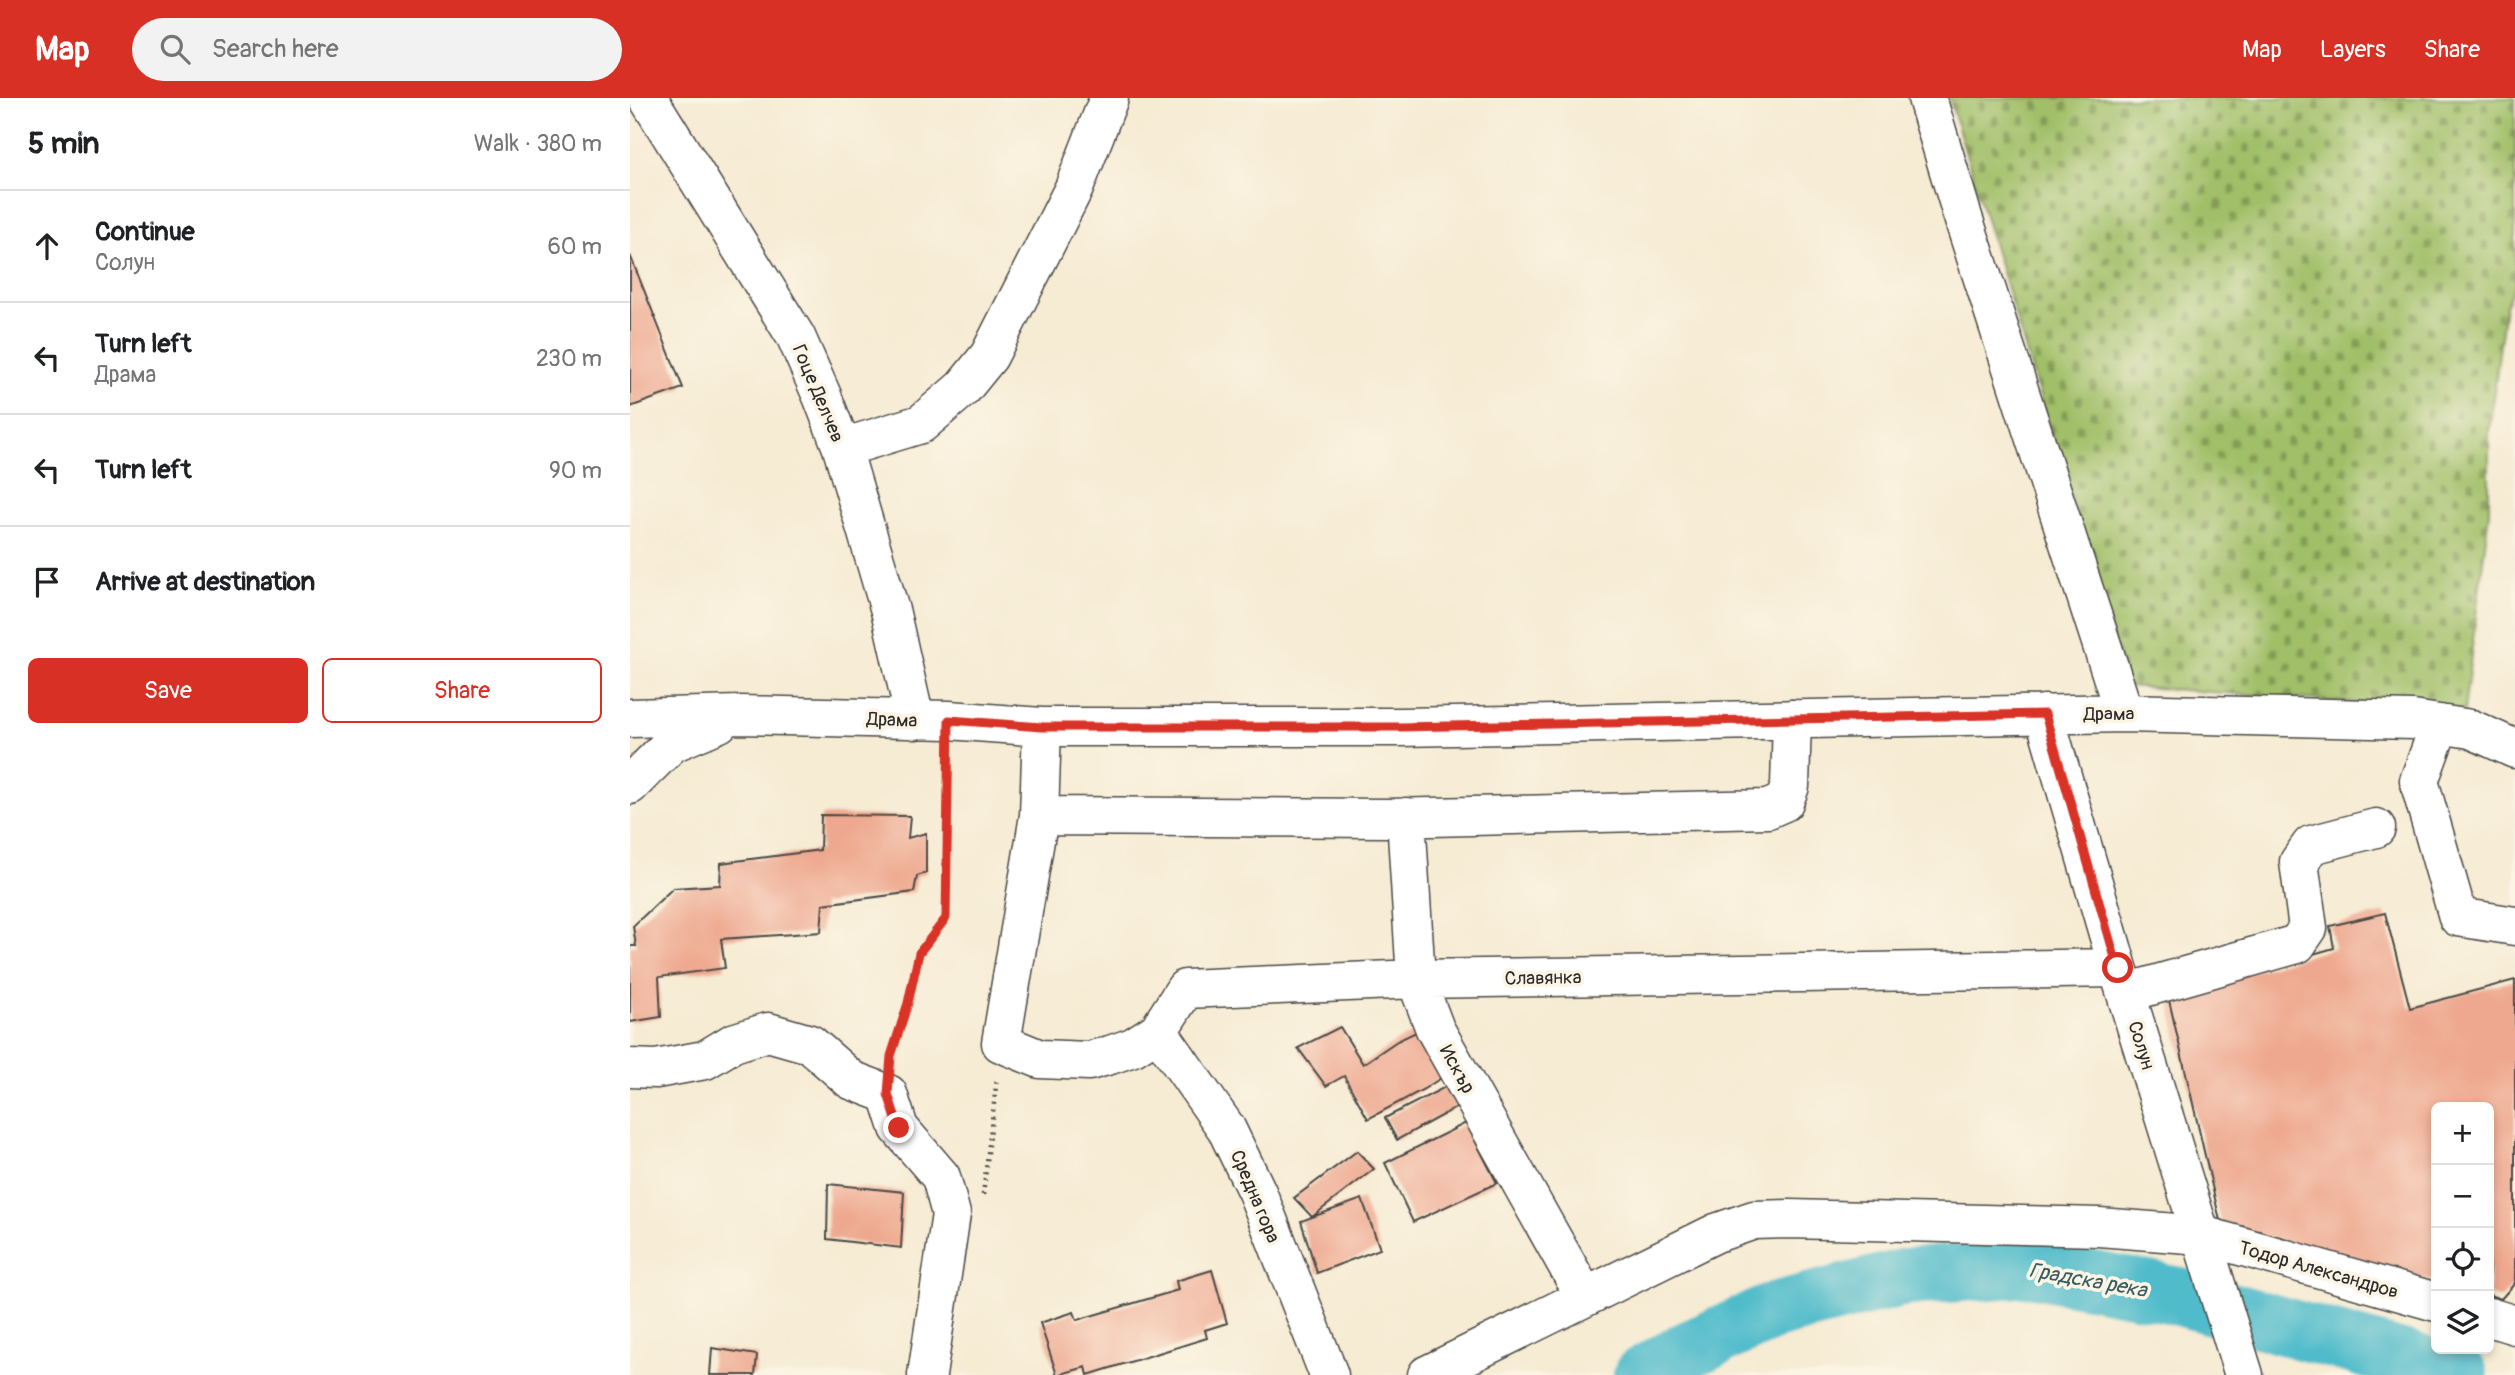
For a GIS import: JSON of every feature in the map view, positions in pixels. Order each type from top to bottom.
[{"type":"street","name":"Гоце Делчев","points":[[648,98],[796,337],[842,449],[891,614],[932,720]]},
{"type":"street","points":[[842,449],[921,424],[963,388],[989,356],[1074,188],[1109,98]]},
{"type":"street","points":[[1927,98],[2124,713]]},
{"type":"street","name":"Драма","points":[[630,785],[672,743],[740,715],[932,720],[1042,727],[1400,727],[2124,713],[2360,717],[2413,720],[2471,729],[2515,749]]},
{"type":"street","name":"Солун","points":[[2045,714],[2122,980],[2239,1360]]},
{"type":"street","points":[[630,718],[740,715]]},
{"type":"street","points":[[1042,727],[1039,816],[1406,817],[1768,809],[1784,802],[1790,786],[1792,719]]},
{"type":"street","points":[[2440,724],[2418,781],[2458,917],[2515,926]]},
{"type":"street","name":"Славянка","points":[[1039,816],[1001,1043],[1040,1059],[1089,1061],[1133,1047],[1158,1031],[1185,989],[1416,979],[2122,980],[2297,944],[2308,928],[2299,862],[2311,845],[2376,828]]},
{"type":"street","name":"Искър","points":[[1406,817],[1416,979],[1435,1029],[1585,1297]]},
{"type":"street","name":"Средна гора","points":[[1158,1031],[1226,1128],[1257,1192],[1329,1375]]},
{"type":"street","points":[[630,1068],[656,1069],[705,1060],[733,1043],[768,1032],[810,1044],[851,1080],[888,1094],[899,1128],[941,1177],[951,1214],[927,1375]]},
{"type":"street","name":"Тодор Александров","points":[[1427,1375],[1716,1233],[1754,1220],[2099,1227],[2202,1235],[2431,1301]]},
{"type":"street","points":[[2494,1319],[2515,1325]]},
{"type":"path","points":[[888,1094],[891,1056],[908,1003],[919,953],[946,918],[932,720]]},
{"type":"green space","points":[[1949,98],[2515,98],[2515,284],[2505,306],[2489,431],[2489,513],[2464,711],[2128,686]]},
{"type":"building","points":[[630,255],[683,388],[630,407]]},
{"type":"building","points":[[821,815],[910,816],[908,838],[926,833],[926,873],[917,876],[914,892],[823,904],[821,932],[721,939],[725,968],[659,977],[661,1017],[630,1022],[630,946],[636,946],[633,926],[673,888],[720,885],[721,863],[820,850]]},
{"type":"building","points":[[2385,913],[2410,1008],[2515,980],[2515,1283],[2501,1299],[2494,1297],[2494,1102],[2431,1102],[2431,1281],[2222,1229],[2168,996],[2334,948],[2330,926]]},
{"type":"building","points":[[1340,1027],[1363,1064],[1397,1041],[1416,1032],[1441,1078],[1368,1119],[1344,1076],[1326,1086],[1298,1048]]},
{"type":"building","points":[[1449,1085],[1459,1106],[1397,1140],[1385,1118]]},
{"type":"building","points":[[1466,1123],[1497,1183],[1413,1222],[1385,1163]]},
{"type":"building","points":[[1357,1151],[1374,1169],[1312,1217],[1294,1198]]},
{"type":"building","points":[[828,1184],[904,1192],[901,1248],[827,1239]]},
{"type":"building","points":[[1362,1199],[1380,1249],[1317,1273],[1301,1221]]},
{"type":"building","points":[[1212,1270],[1227,1323],[1205,1330],[1207,1338],[1088,1375],[1086,1367],[1057,1375],[1040,1323],[1074,1312],[1077,1320],[1178,1290],[1176,1281]]},
{"type":"building","points":[[712,1348],[757,1355],[755,1375],[710,1375]]},
{"type":"waterway","name":"Градска река","points":[[1642,1375],[1683,1352],[1777,1310],[1905,1277],[2030,1268],[2169,1294],[2459,1375]]},
{"type":"route","points":[[899,1128],[888,1094],[891,1056],[908,1003],[919,953],[946,918],[949,720],[1042,727],[1400,727],[2045,714],[2118,968]]}]
